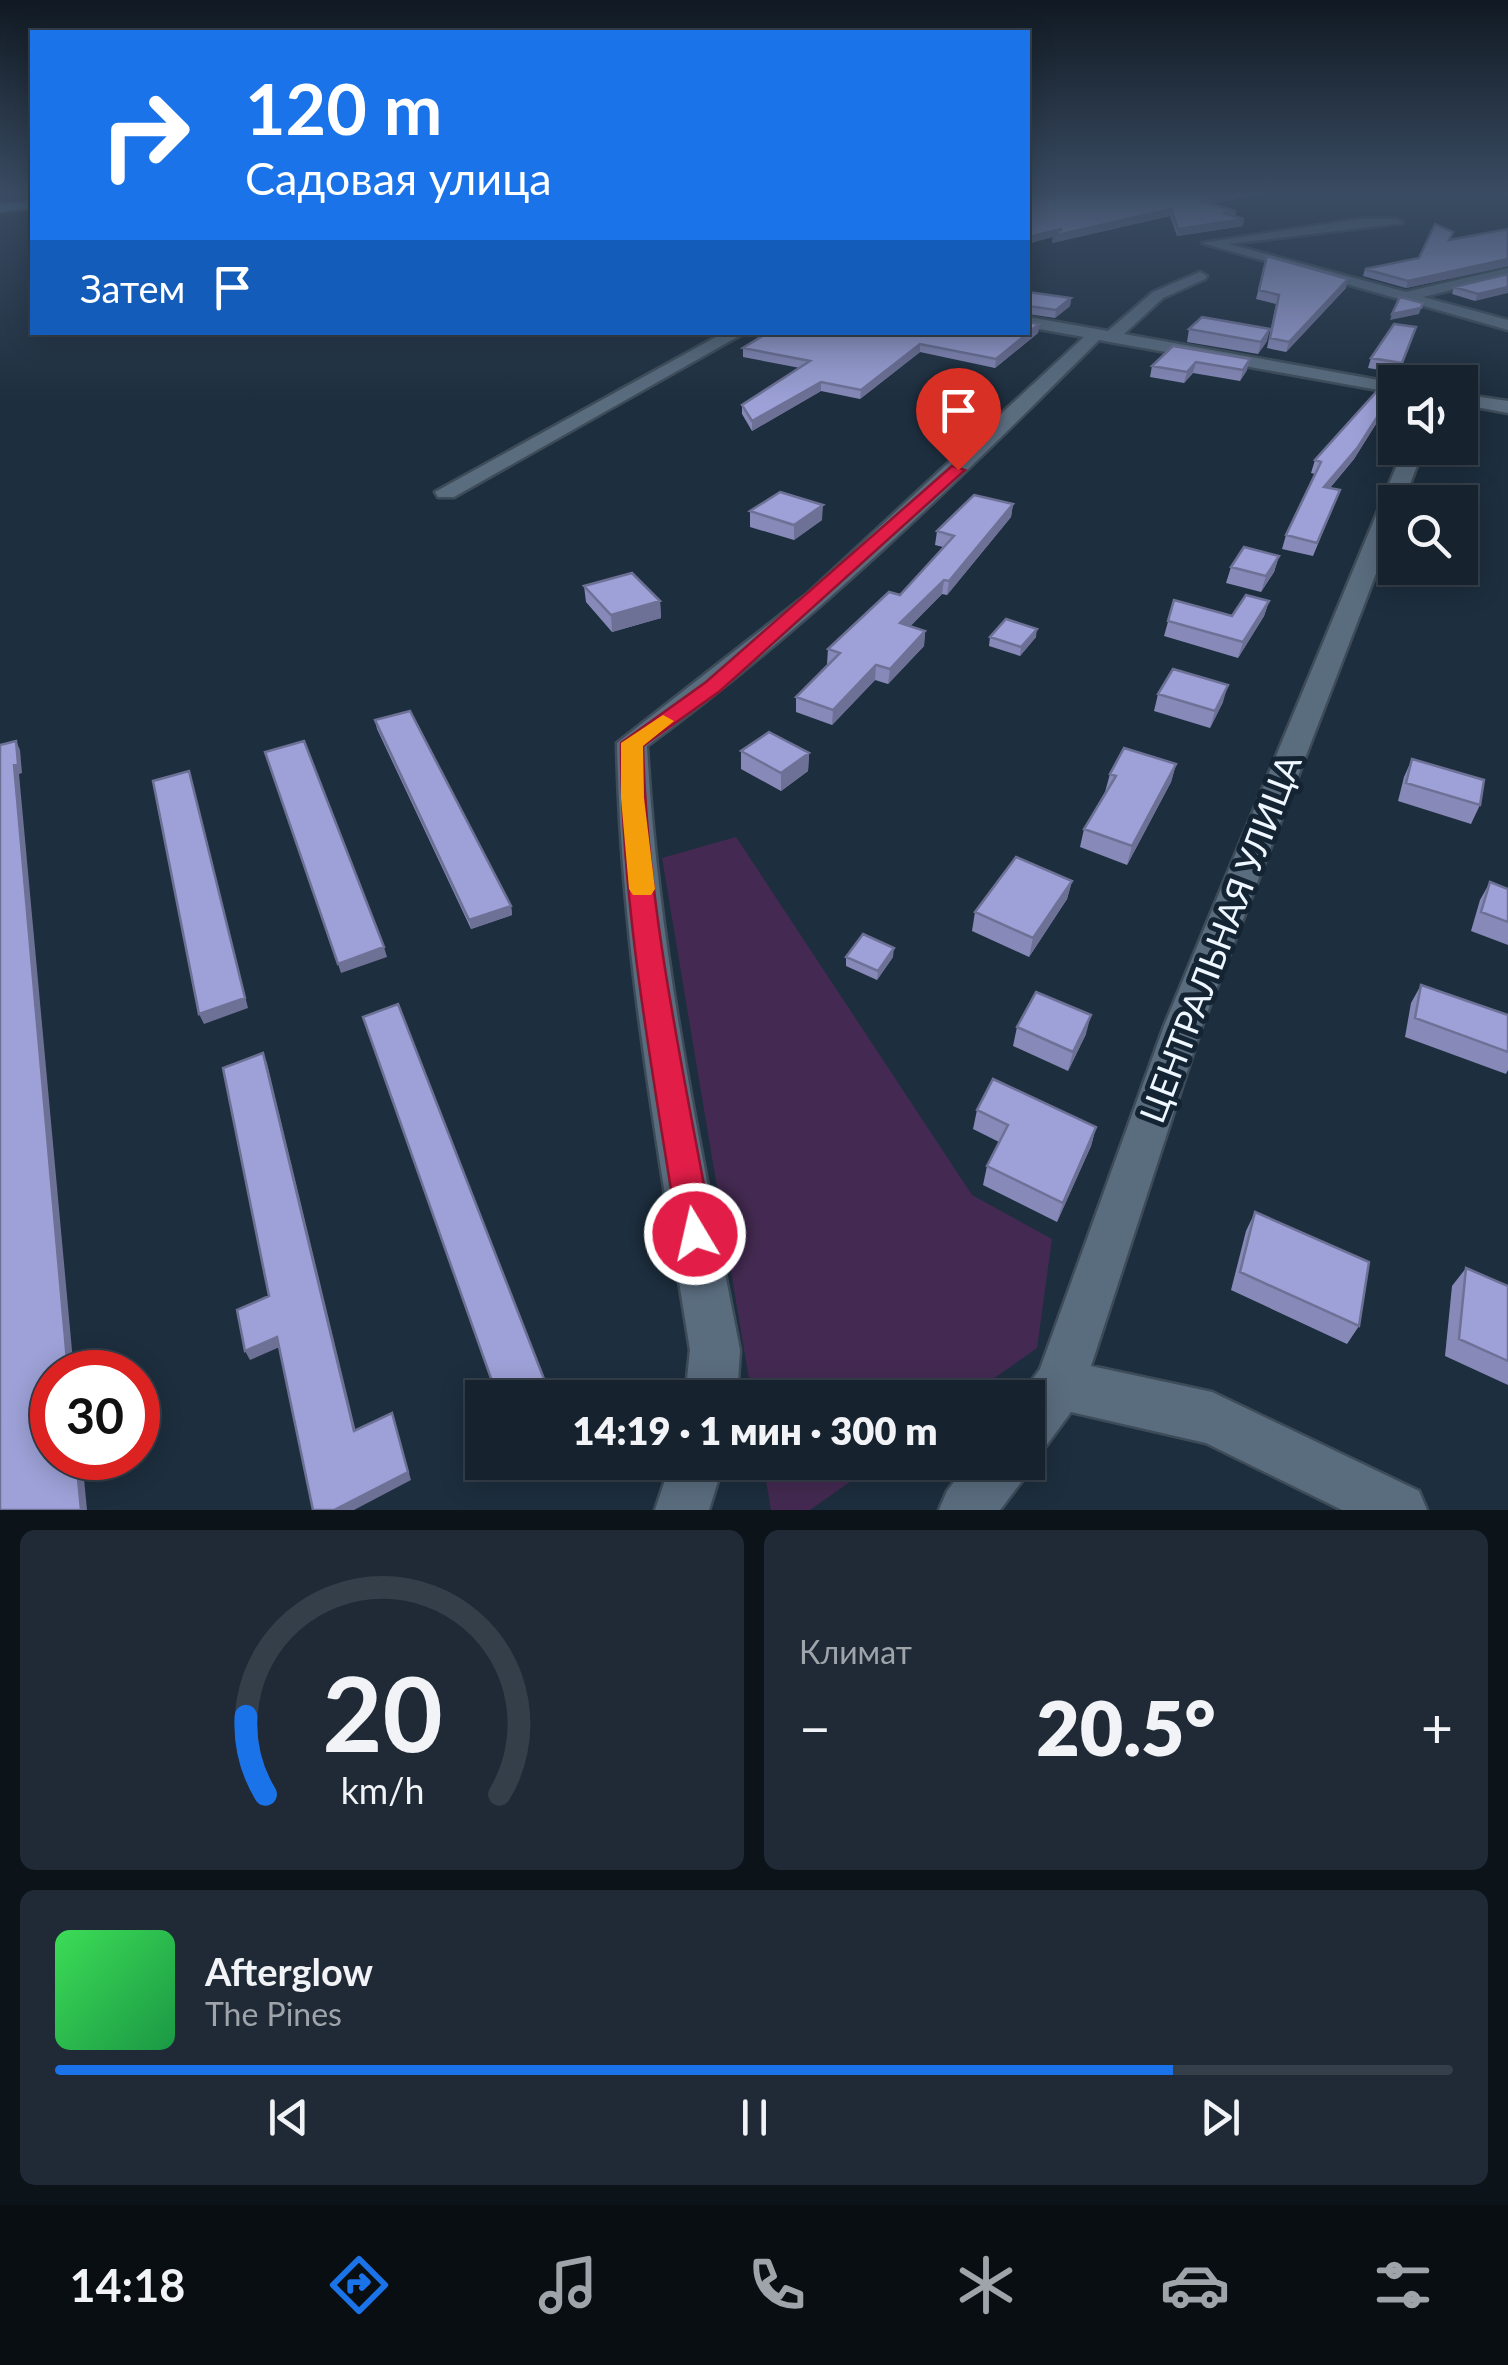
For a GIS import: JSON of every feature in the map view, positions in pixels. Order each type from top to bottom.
[{"type":"street","points":[[1281,262],[1508,325]]},
{"type":"street","points":[[1404,296],[1508,272]]},
{"type":"street","points":[[712,1380],[714,1350],[651,965],[632,798],[632,743],[713,687],[1104,336],[1158,296],[1200,276]]},
{"type":"street","points":[[1030,322],[1378,385]]},
{"type":"street","points":[[446,492],[733,335]]},
{"type":"street","points":[[1478,402],[1508,407]]},
{"type":"street","name":"ЦЕНТРАЛЬНАЯ УЛИЦА","points":[[1045,1405],[1060,1384],[1184,1026],[1407,465]]},
{"type":"street","points":[[1060,1384],[1212,1418],[1400,1510]]},
{"type":"street","points":[[682,1510],[692,1480]]},
{"type":"street","points":[[966,1510],[988,1480]]},
{"type":"shaded area","points":[[736,837],[972,1195],[1052,1239],[1037,1348],[992,1380],[749,1380],[662,858]]},
{"type":"shaded area","points":[[766,1480],[853,1480],[810,1510],[771,1510]]},
{"type":"building","points":[[1265,262],[1290,262],[1348,279],[1289,342],[1270,338],[1279,295],[1259,290]]},
{"type":"building","points":[[1397,262],[1492,262],[1408,281],[1365,269]]},
{"type":"building","points":[[1508,274],[1508,287],[1478,294],[1454,287]]},
{"type":"building","points":[[1030,292],[1071,298],[1056,310],[1030,306]]},
{"type":"building","points":[[1400,297],[1423,303],[1421,308],[1392,314]]},
{"type":"building","points":[[1202,317],[1270,329],[1261,342],[1189,329]]},
{"type":"building","points":[[1394,324],[1416,327],[1402,363],[1371,358]]},
{"type":"building","points":[[764,335],[1025,335],[996,359],[920,344],[861,390],[821,382],[752,421],[742,405],[810,361],[743,348]]},
{"type":"building","points":[[1173,346],[1250,359],[1243,370],[1196,362],[1187,372],[1152,366]]},
{"type":"building","points":[[1378,390],[1378,416],[1324,487],[1340,490],[1317,543],[1286,535],[1321,462],[1315,460]]},
{"type":"building","points":[[780,492],[823,505],[794,525],[750,511]]},
{"type":"building","points":[[974,495],[1013,504],[949,581],[944,580],[900,623],[925,631],[890,669],[876,665],[833,710],[796,697],[840,653],[828,649],[889,592],[900,595],[954,536],[937,531]]},
{"type":"building","points":[[1244,547],[1279,556],[1266,576],[1231,567]]},
{"type":"building","points":[[632,573],[660,601],[611,615],[584,586]]},
{"type":"building","points":[[1246,595],[1269,601],[1243,642],[1168,621],[1174,600],[1232,616]]},
{"type":"building","points":[[1006,619],[1037,629],[1021,647],[990,637]]},
{"type":"building","points":[[1173,669],[1228,685],[1215,711],[1158,694]]},
{"type":"building","points":[[410,711],[511,906],[469,920],[375,720]]},
{"type":"building","points":[[769,732],[809,753],[781,773],[741,751]]},
{"type":"building","points":[[16,741],[18,764],[14,765],[66,1350],[30,1350],[30,1480],[78,1480],[81,1510],[0,1510],[0,745]]},
{"type":"building","points":[[304,741],[384,947],[338,964],[265,752]]},
{"type":"building","points":[[1124,748],[1176,764],[1132,846],[1084,829],[1116,776],[1110,774]]},
{"type":"building","points":[[1412,759],[1484,780],[1480,805],[1406,783]]},
{"type":"building","points":[[189,771],[245,998],[199,1014],[153,781]]},
{"type":"building","points":[[1016,857],[1072,881],[1033,938],[975,912]]},
{"type":"building","points":[[1490,882],[1508,889],[1508,922],[1481,912]]},
{"type":"building","points":[[863,934],[894,948],[878,971],[846,957]]},
{"type":"building","points":[[1421,985],[1508,1015],[1508,1052],[1415,1018]]},
{"type":"building","points":[[1036,992],[1091,1015],[1073,1052],[1017,1027]]},
{"type":"building","points":[[398,1004],[542,1380],[492,1380],[363,1017]]},
{"type":"building","points":[[263,1053],[354,1431],[392,1413],[408,1472],[334,1510],[313,1510],[277,1337],[245,1351],[237,1310],[269,1296],[223,1068]]},
{"type":"building","points":[[993,1079],[1096,1127],[1063,1203],[987,1166],[1008,1125],[977,1110]]},
{"type":"building","points":[[1255,1212],[1369,1262],[1359,1326],[1240,1272]]},
{"type":"building","points":[[1466,1268],[1508,1286],[1508,1361],[1459,1339]]},
{"type":"slow traffic","points":[[642,889],[632,798],[632,743],[663,721]]},
{"type":"route","points":[[695,1234],[651,965],[632,798],[632,743],[713,687],[958,470]]}]
